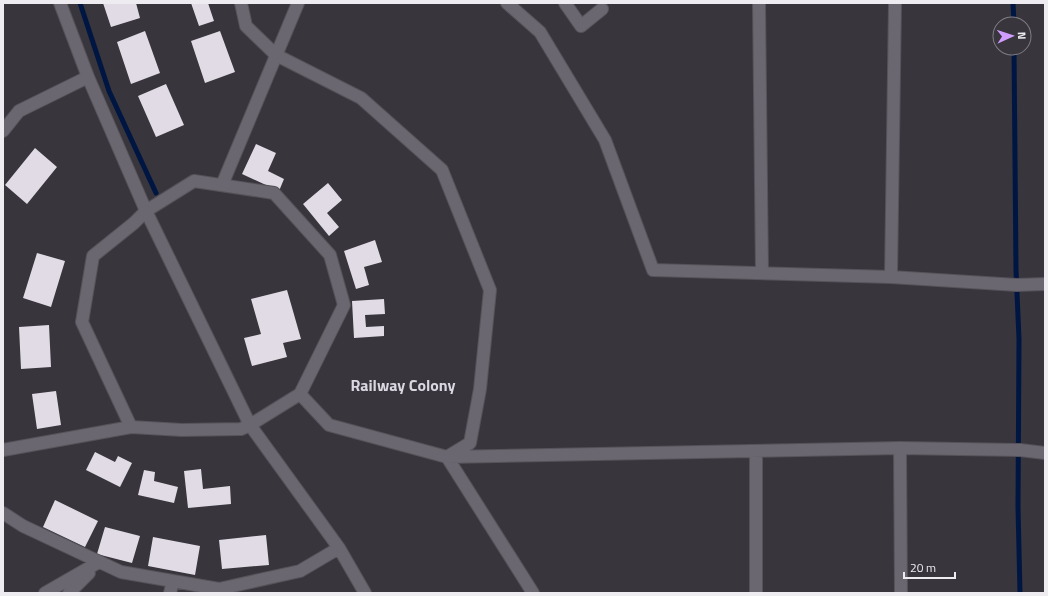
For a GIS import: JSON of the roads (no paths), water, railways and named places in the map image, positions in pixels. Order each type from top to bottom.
[{"type":"street","points":[[60,3],[88,77],[146,211],[250,425],[339,548],[365,593]]},
{"type":"street","points":[[241,3],[246,26],[276,56],[361,98],[442,170],[490,290],[480,389],[470,443],[447,457]]},
{"type":"street","points":[[222,185],[298,3]]},
{"type":"street","points":[[507,3],[540,32],[605,140],[653,270],[891,277],[1016,285],[1045,284]]},
{"type":"street","points":[[565,3],[581,26],[602,8]]},
{"type":"street","points":[[759,3],[762,273]]},
{"type":"street","points":[[891,277],[895,3]]},
{"type":"street","points":[[3,131],[19,111],[88,77]]},
{"type":"street","points":[[3,450],[131,427],[197,430],[241,429],[300,394],[344,305],[330,255],[274,193],[194,182],[146,211],[134,223],[93,256],[82,322],[131,427]]},
{"type":"street","points":[[300,394],[329,425],[447,457],[900,448],[1020,450],[1045,453]]},
{"type":"street","points":[[900,448],[901,593]]},
{"type":"street","points":[[756,451],[756,593]]},
{"type":"street","points":[[447,457],[533,593]]},
{"type":"street","points":[[3,513],[22,526],[121,572],[220,588],[250,587],[300,571],[339,548]]},
{"type":"street","points":[[45,593],[99,562]]},
{"type":"street","points":[[69,593],[99,562]]},
{"type":"street","points":[[170,593],[173,581]]},
{"type":"waterway","points":[[80,3],[109,91],[156,193]]},
{"type":"waterway","points":[[1013,3],[1014,16]]},
{"type":"waterway","points":[[1014,56],[1016,270],[1019,339],[1018,507],[1020,593]]},
{"type":"district","name":"Railway Colony","points":[[403,385]]}]
